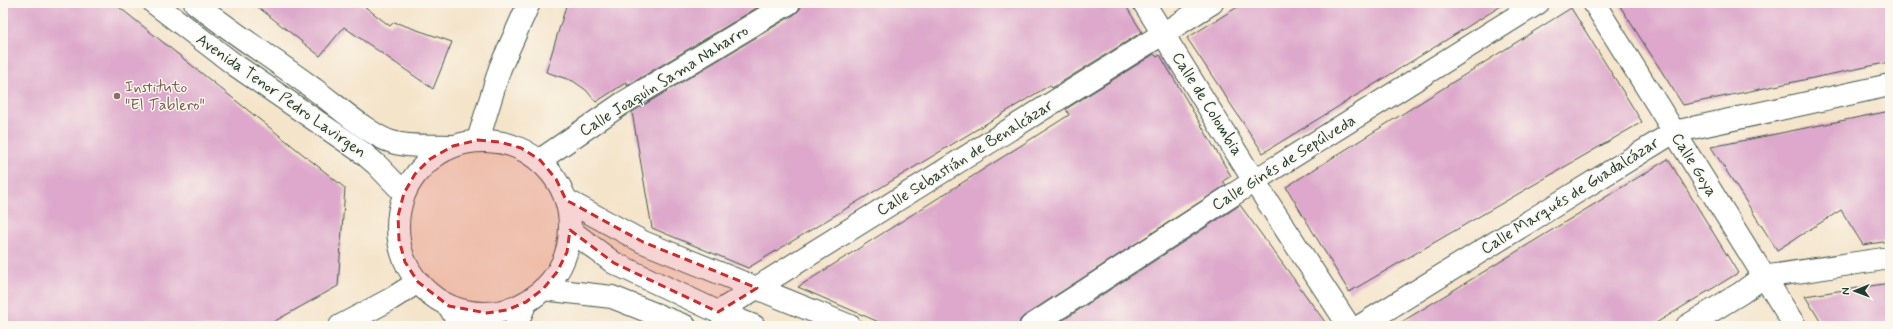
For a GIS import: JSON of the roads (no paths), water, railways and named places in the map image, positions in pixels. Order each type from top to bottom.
[{"type":"street","name":"Avenida Tenor Pedro Lavirgen","points":[[154,3],[235,65],[373,161],[404,193]]},
{"type":"street","name":"Avenida Tenor Pedro Lavirgen","points":[[195,3],[242,39],[310,86],[375,134],[390,142],[401,145],[453,146]]},
{"type":"street","points":[[478,140],[500,68],[529,3]]},
{"type":"street","name":"Calle Joaquín Sama Naharro","points":[[540,160],[623,103],[789,3]]},
{"type":"street","name":"Calle de Colombia","points":[[1144,3],[1164,33],[1254,181],[1350,326]]},
{"type":"street","name":"Calle Sebastián de Benalcázar","points":[[718,312],[1212,3]]},
{"type":"street","name":"Calle Ginés de Sepúlveda","points":[[1032,326],[1254,181],[1538,3]]},
{"type":"street","name":"Calle Goya","points":[[1594,3],[1763,277],[1795,326]]},
{"type":"street","name":"Calle Marqués de Guadalcázar","points":[[1360,326],[1674,132],[1890,85]]},
{"type":"street","points":[[516,326],[535,296],[557,272],[567,252],[570,230],[570,215],[566,200],[556,179],[540,160],[522,148],[500,142],[478,140],[453,146],[430,159],[415,174],[404,193],[398,216],[399,240],[406,262],[418,282],[432,296],[449,306],[467,311],[487,313],[507,310],[535,296],[612,297],[685,326]]},
{"type":"street","points":[[566,200],[643,242],[850,326]]},
{"type":"street","points":[[570,230],[614,263],[718,312],[754,326]]},
{"type":"street","points":[[1687,326],[1741,294],[1763,277],[1890,258]]},
{"type":"street","points":[[340,326],[391,299],[418,282]]},
{"type":"street","points":[[449,306],[460,326]]},
{"type":"place","name":"Instituto \"El Tablero\"","points":[[117,96]]}]
